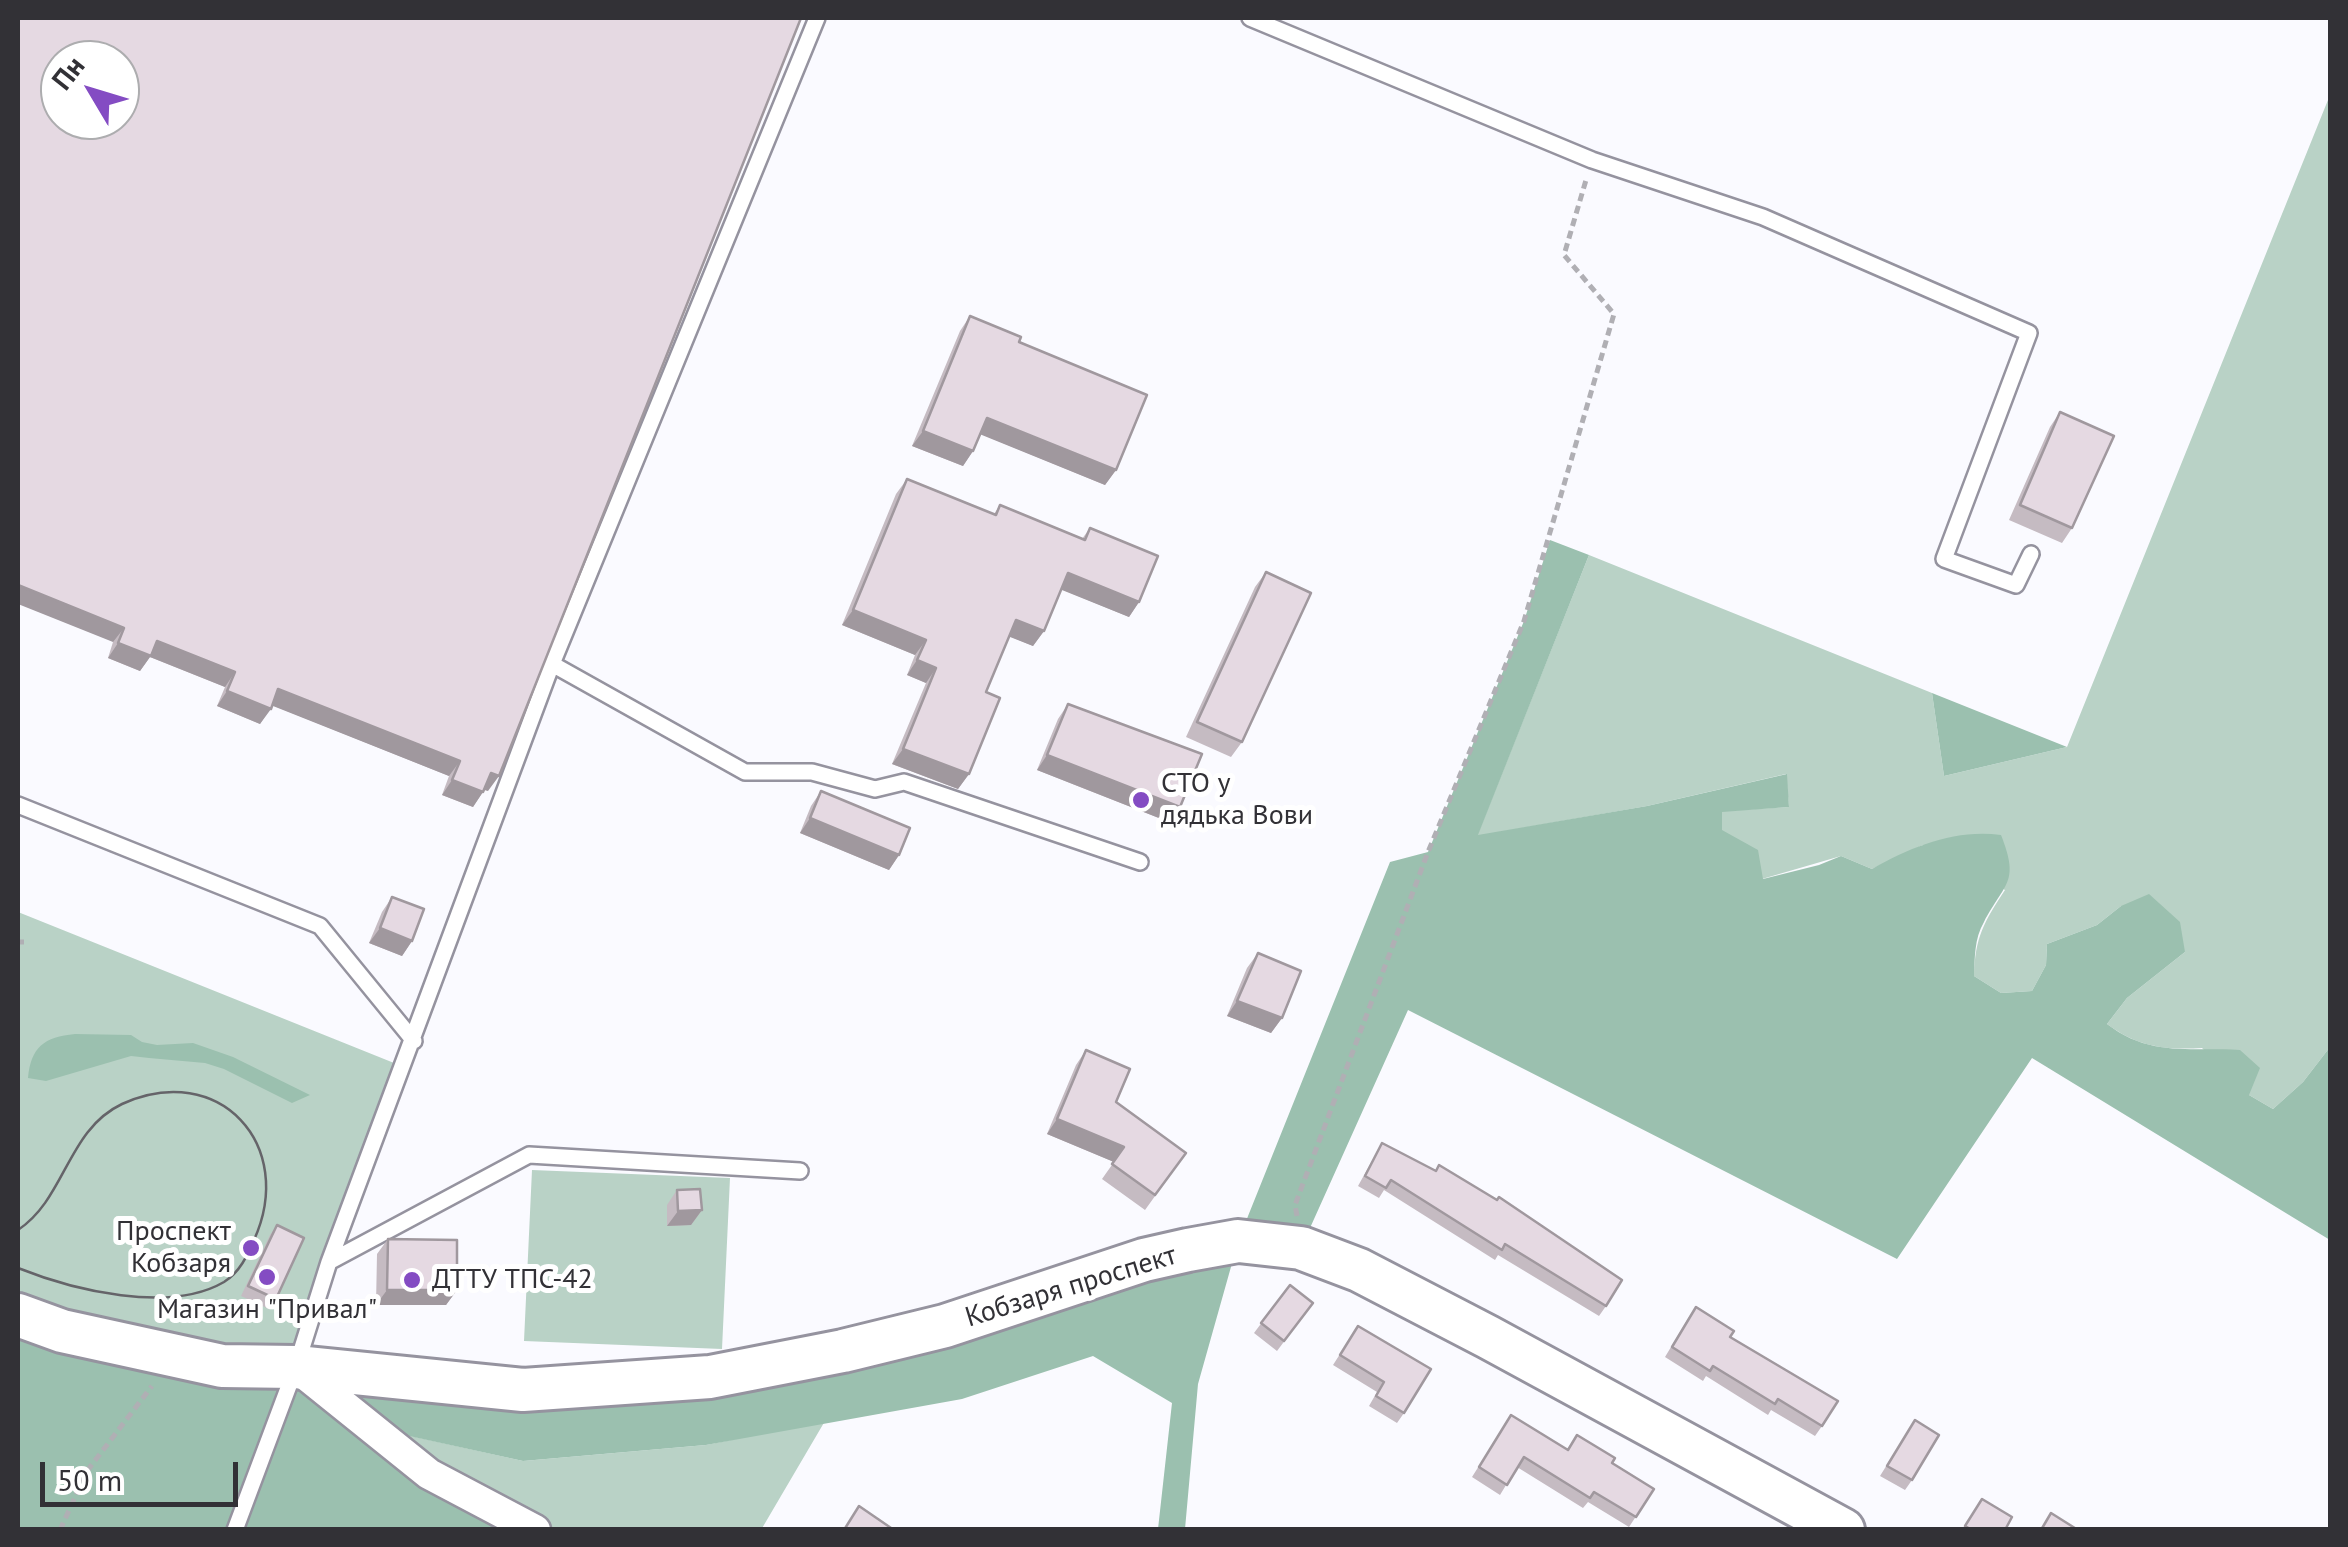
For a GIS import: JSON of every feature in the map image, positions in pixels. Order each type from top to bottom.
[{"type":"main road","name":"Кобзаря проспект","points":[[18,1315],[62,1331],[222,1366],[296,1367],[523,1390],[710,1377],[945,1326],[1144,1260],[1188,1250],[1238,1241],[1301,1248],[1358,1270],[1456,1320],[1843,1530]]},
{"type":"street","points":[[296,1367],[428,1474],[535,1530]]},
{"type":"lane","points":[[235,1530],[296,1367],[329,1262],[552,664],[817,18]]},
{"type":"lane","points":[[1250,18],[1592,160],[1762,217],[2029,332],[1944,559],[2016,585],[2031,554]]},
{"type":"lane","points":[[552,664],[744,772],[812,772],[876,789],[904,782],[1140,862]]},
{"type":"lane","points":[[18,805],[320,926],[414,1041]]},
{"type":"lane","points":[[329,1262],[529,1155],[800,1171]]},
{"type":"path","points":[[1301,1248],[1295,1205],[1428,852],[1524,621],[1614,314],[1564,255],[1592,160]]},
{"type":"path","points":[[60,1530],[87,1471],[174,1356]]},
{"type":"green space","points":[[2330,95],[2330,1047],[2303,1082],[2273,1109],[2249,1095],[2202,1048],[2152,1045],[2107,1024],[2127,998],[2185,952],[2121,906],[2097,925],[2047,944],[2046,965],[2032,991],[2001,993],[1974,976],[1982,930],[2005,890],[1923,845],[1872,869],[1841,856],[1762,879],[1721,830],[1722,811],[1789,807],[1786,774],[1647,806],[1477,836],[1589,555],[1932,693],[1944,776],[2067,747]]},
{"type":"green space","points":[[1550,540],[1589,555],[1478,835],[1647,806],[1787,774],[1789,807],[1722,812],[1722,830],[1758,850],[1763,879],[1841,856],[1872,869],[1935,841],[1967,835],[2001,835],[2010,873],[1978,935],[1974,976],[2001,993],[2032,991],[2046,965],[2047,944],[2097,925],[2121,906],[2149,894],[2180,922],[2185,952],[2127,998],[2107,1024],[2139,1042],[2155,1046],[2240,1050],[2260,1068],[2249,1095],[2273,1109],[2303,1082],[2330,1047],[2330,1240],[2032,1058],[1897,1259],[1408,1010],[1301,1248],[1238,1242],[1198,1384],[1185,1529],[1158,1529],[1172,1403],[1093,1356],[962,1399],[706,1445],[523,1461],[373,1428],[520,1529],[18,1529],[18,1315],[222,1366],[710,1377],[1238,1241],[1390,862],[1428,852],[1524,621]]},
{"type":"green space","points":[[1932,693],[2067,747],[1944,776]]},
{"type":"green space","points":[[18,912],[404,1067],[296,1367],[18,1315]]},
{"type":"green space","points":[[75,1034],[131,1035],[157,1045],[193,1043],[233,1057],[310,1095],[292,1103],[205,1063],[131,1056],[46,1081],[28,1078],[32,1058],[41,1046]]},
{"type":"green space","points":[[532,1170],[730,1178],[722,1349],[524,1341]]},
{"type":"green space","points":[[825,1421],[761,1530],[535,1529],[371,1427],[523,1461],[706,1445]]},
{"type":"building","points":[[18,18],[801,18],[499,776],[491,773],[483,792],[452,780],[460,761],[278,689],[271,709],[227,691],[235,672],[157,641],[151,656],[118,643],[124,628],[18,585]]},
{"type":"building","points":[[970,316],[1021,337],[1019,342],[1147,395],[1116,470],[987,418],[973,451],[923,431]]},
{"type":"building","points":[[2060,412],[2114,436],[2072,528],[2020,505]]},
{"type":"building","points":[[907,479],[996,515],[1000,505],[1085,540],[1090,528],[1158,556],[1139,602],[1068,573],[1044,631],[1016,620],[986,692],[1000,698],[969,774],[903,749],[936,668],[917,660],[926,640],[853,610]]},
{"type":"building","points":[[1266,572],[1311,593],[1242,742],[1197,722]]},
{"type":"building","points":[[1068,704],[1202,754],[1180,807],[1047,755]]},
{"type":"building","points":[[821,791],[910,828],[899,855],[810,818]]},
{"type":"building","points":[[392,897],[424,909],[412,941],[380,928]]},
{"type":"building","points":[[1258,953],[1301,971],[1282,1018],[1237,1001]]},
{"type":"building","points":[[1086,1050],[1130,1069],[1116,1102],[1186,1153],[1155,1195],[1112,1164],[1124,1147],[1057,1119]]},
{"type":"building","points":[[1382,1143],[1436,1171],[1439,1165],[1497,1200],[1499,1197],[1622,1280],[1606,1306],[1505,1244],[1502,1250],[1391,1180],[1386,1188],[1365,1176]]},
{"type":"building","points":[[700,1189],[702,1210],[678,1211],[677,1190]]},
{"type":"building","name":"Магазин \"Привал\"","points":[[277,1225],[304,1238],[276,1299],[248,1286]]},
{"type":"building","points":[[388,1239],[457,1240],[457,1290],[387,1290]]},
{"type":"building","points":[[1290,1285],[1313,1303],[1284,1341],[1261,1323]]},
{"type":"building","points":[[1696,1307],[1734,1331],[1730,1337],[1838,1401],[1822,1426],[1778,1399],[1775,1404],[1713,1366],[1710,1371],[1672,1347]]},
{"type":"building","points":[[1358,1326],[1431,1369],[1404,1413],[1376,1396],[1384,1382],[1340,1355]]},
{"type":"building","points":[[1511,1415],[1568,1450],[1577,1435],[1654,1489],[1636,1517],[1594,1492],[1590,1498],[1524,1457],[1507,1485],[1479,1467]]},
{"type":"building","points":[[1915,1420],[1939,1435],[1912,1480],[1887,1466]]},
{"type":"building","points":[[1982,1499],[2012,1517],[2005,1530],[1972,1530],[1965,1526]]},
{"type":"building","points":[[859,1506],[894,1530],[844,1530]]},
{"type":"building","points":[[2051,1513],[2078,1530],[2041,1530]]},
{"type":"tram line","points":[[18,1230],[47,1200],[89,1130],[122,1104],[157,1093],[190,1093],[218,1103],[240,1120],[257,1144],[265,1172],[265,1205],[246,1258],[224,1282],[202,1291],[149,1297],[93,1291],[18,1268]]},
{"type":"place","name":"СТО у дядька Вови","points":[[1141,800]]},
{"type":"place","name":"Проспект Кобзаря","points":[[251,1248]]},
{"type":"place","name":"Магазин \"Привал\"","points":[[267,1277]]},
{"type":"place","name":"ДТТУ ТПС-42","points":[[412,1280]]}]
